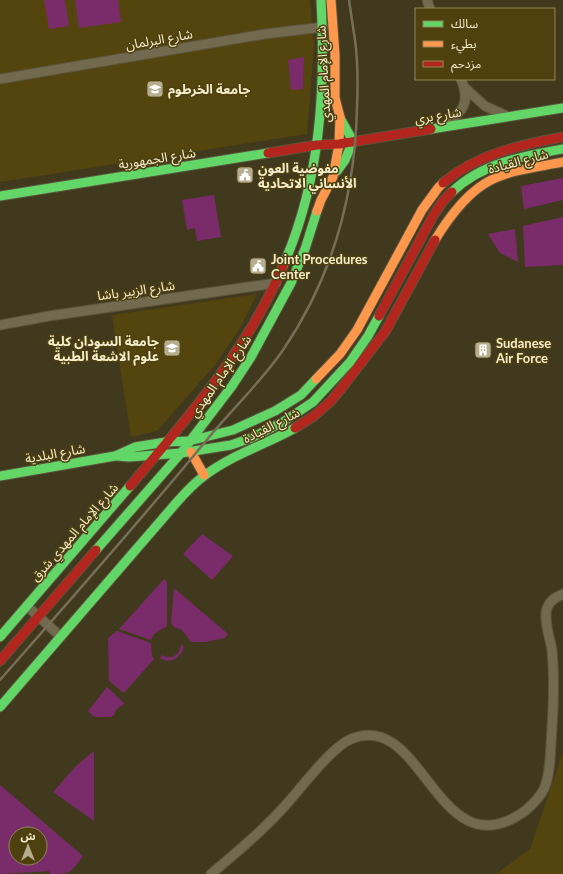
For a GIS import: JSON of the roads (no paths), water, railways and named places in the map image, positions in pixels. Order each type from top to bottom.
[{"type":"main road","name":"شارع الإمام المهدي","points":[[166,442],[221,374],[253,326],[276,283],[297,231],[306,199],[322,112],[323,27],[320,0]]},
{"type":"main road","name":"شارع الإمام المهدي","points":[[0,662],[186,453],[189,441],[232,386],[251,357],[291,283],[305,249],[321,200],[333,177],[339,144],[340,117],[335,98],[335,55],[331,0]]},
{"type":"main road","name":"شارع بري","points":[[317,145],[339,144],[563,108]]},
{"type":"main road","points":[[333,177],[345,160],[353,141],[340,117]]},
{"type":"main road","name":"شارع القيادة","points":[[115,456],[135,447],[166,442],[189,441],[232,430],[275,411],[301,395],[340,354],[357,330],[422,210],[438,188],[455,173],[474,162],[500,151],[563,137]]},
{"type":"main road","name":"شارع الجمهورية","points":[[0,196],[317,145]]},
{"type":"main road","name":"شارع القيادة","points":[[115,456],[129,458],[156,456],[223,447],[251,438],[283,422],[313,402],[350,362],[368,336],[433,216],[445,199],[461,184],[478,172],[498,163],[521,156],[563,149]]},
{"type":"main road","name":"شارع القيادة","points":[[0,707],[177,502],[204,475],[237,456],[298,427],[325,406],[348,381],[385,334],[443,226],[464,200],[485,183],[501,176],[563,162]]},
{"type":"main road","name":"شارع الإمام المهدي شرق","points":[[0,637],[4,628],[27,606],[156,456],[166,442]]},
{"type":"main road","points":[[186,453],[204,475]]},
{"type":"main road","name":"شارع البلدية","points":[[0,476],[115,456]]},
{"type":"street","name":"شارع البرلمان","points":[[0,79],[265,34],[323,27]]},
{"type":"street","points":[[462,83],[485,106],[508,117]]},
{"type":"street","points":[[445,126],[461,112],[465,99],[462,83]]},
{"type":"street","name":"شارع الزبير باشا","points":[[0,326],[49,316],[276,283]]},
{"type":"street","points":[[211,874],[246,846],[339,746],[351,739],[365,736],[380,738],[393,743],[444,805],[470,826],[485,828],[500,826],[514,819],[525,811],[535,802],[544,790],[549,773],[553,707],[553,669],[546,615],[548,606],[554,598],[563,594]]},
{"type":"street","points":[[27,606],[60,636]]},
{"type":"railway","points":[[0,680],[275,361],[300,322],[315,294],[338,235],[346,204],[355,140],[358,82],[355,40],[349,0]]},
{"type":"place","name":"جامعة الخرطوم","points":[[155,89]]},
{"type":"place","name":"مفوضية العون الأنساني الاتحادية","points":[[245,175]]},
{"type":"place","name":"Joint Procedures Center","points":[[258,266]]},
{"type":"place","name":"جامعة السودان كلية علوم الاشعة الطبية","points":[[172,348]]},
{"type":"place","name":"Sudanese Air Force","points":[[483,350]]}]
